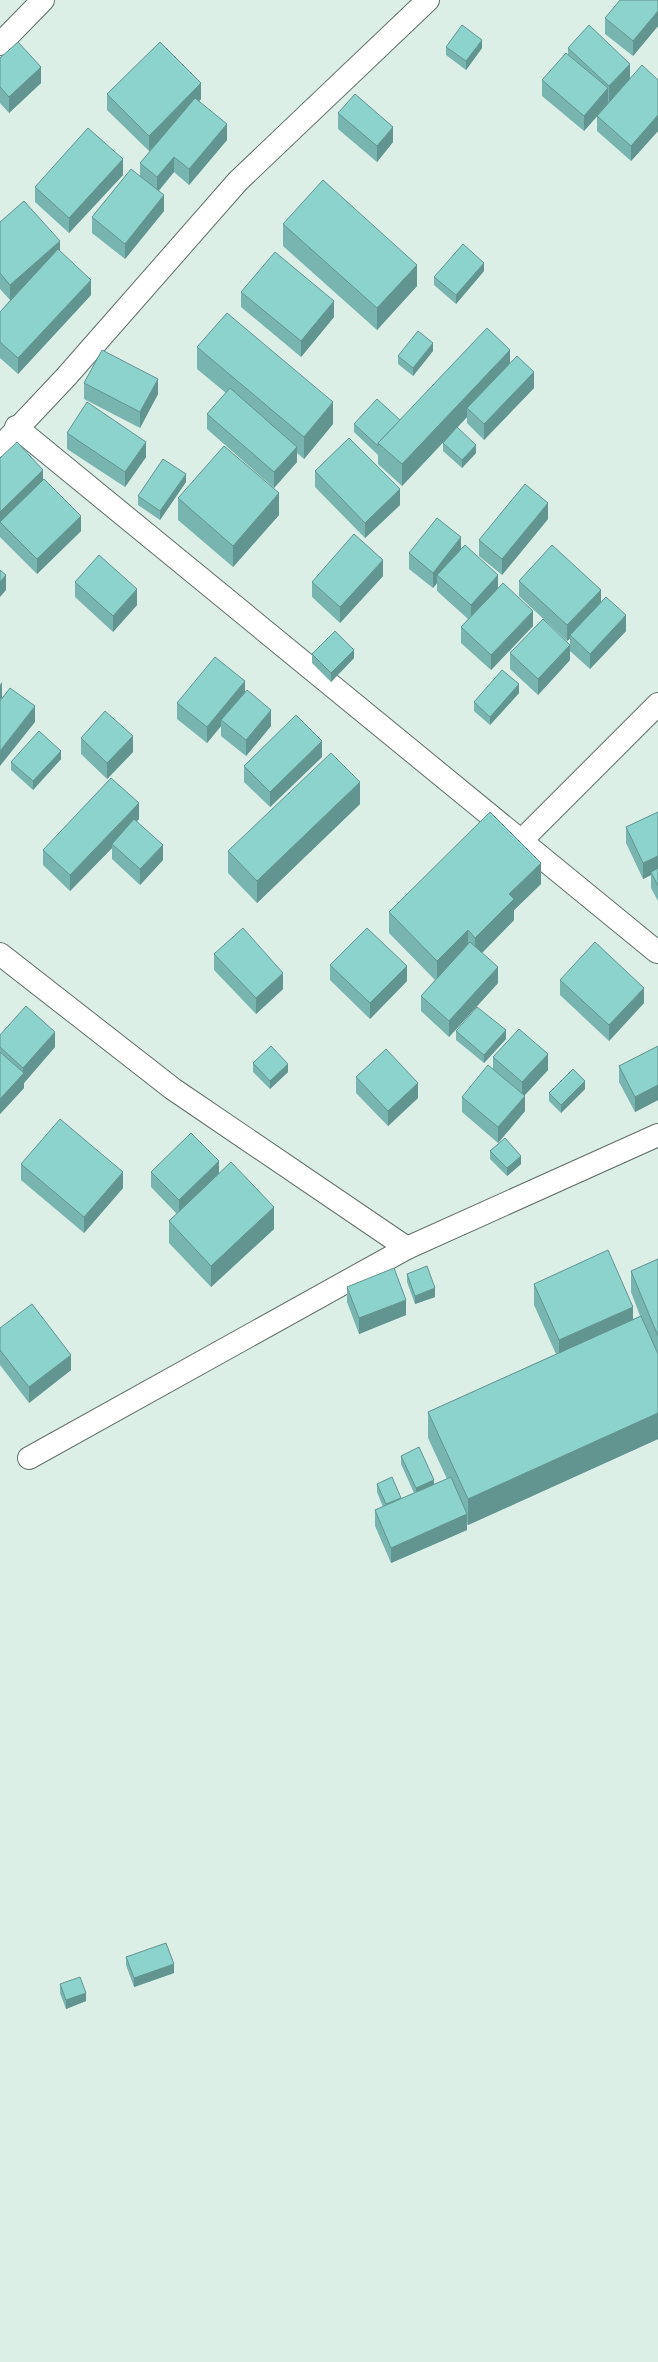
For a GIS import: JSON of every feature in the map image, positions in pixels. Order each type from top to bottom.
[{"type":"street","points":[[0,44],[43,0]]},
{"type":"street","points":[[0,447],[16,427],[66,377],[238,181],[428,0]]},
{"type":"street","points":[[16,427],[657,952]]},
{"type":"street","points":[[521,841],[658,704]]},
{"type":"street","points":[[0,954],[173,1089],[407,1248]]},
{"type":"street","points":[[29,1458],[407,1248],[658,1135]]},
{"type":"building","points":[[620,0],[658,0],[658,11],[633,41],[605,18]]},
{"type":"building","points":[[462,25],[482,40],[466,61],[446,47]]},
{"type":"building","points":[[589,25],[630,64],[609,86],[568,48]]},
{"type":"building","points":[[18,42],[41,67],[9,97],[0,87],[0,58]]},
{"type":"building","points":[[160,42],[201,83],[149,136],[107,94]]},
{"type":"building","points":[[566,53],[608,88],[584,116],[542,80]]},
{"type":"building","points":[[642,65],[658,80],[658,115],[631,146],[597,116]]},
{"type":"building","points":[[355,94],[393,127],[377,146],[338,113]]},
{"type":"building","points":[[195,98],[227,124],[189,169],[174,157],[157,177],[140,163]]},
{"type":"building","points":[[88,128],[123,159],[69,218],[35,187]]},
{"type":"building","points":[[131,169],[164,195],[125,244],[92,217]]},
{"type":"building","points":[[323,180],[417,265],[377,308],[283,224]]},
{"type":"building","points":[[24,201],[60,241],[10,285],[0,273],[0,222]]},
{"type":"building","points":[[463,244],[484,263],[456,295],[434,277]]},
{"type":"building","points":[[58,249],[91,280],[18,358],[0,342],[0,312]]},
{"type":"building","points":[[275,252],[334,301],[301,341],[241,292]]},
{"type":"building","points":[[227,313],[333,402],[304,437],[197,347]]},
{"type":"building","points":[[487,328],[510,350],[402,464],[378,443]]},
{"type":"building","points":[[418,331],[433,343],[413,368],[398,356]]},
{"type":"building","points":[[102,350],[158,379],[140,412],[84,383]]},
{"type":"building","points":[[517,356],[534,372],[484,424],[467,408]]},
{"type":"building","points":[[230,388],[297,447],[274,472],[207,414]]},
{"type":"building","points":[[377,399],[400,420],[378,443],[378,446],[354,424]]},
{"type":"building","points":[[87,402],[146,442],[125,472],[67,433]]},
{"type":"building","points":[[457,427],[476,445],[462,460],[443,443]]},
{"type":"building","points":[[349,438],[400,489],[365,523],[315,471]]},
{"type":"building","points":[[17,442],[43,470],[0,512],[0,458]]},
{"type":"building","points":[[224,446],[279,493],[233,546],[178,498]]},
{"type":"building","points":[[163,459],[186,474],[160,511],[138,496]]},
{"type":"building","points":[[44,479],[81,516],[37,559],[0,522]]},
{"type":"building","points":[[525,484],[548,503],[502,559],[479,540]]},
{"type":"building","points":[[437,518],[461,537],[433,573],[409,553]]},
{"type":"building","points":[[354,534],[383,560],[340,607],[312,582]]},
{"type":"building","points":[[465,545],[498,575],[471,605],[437,575]]},
{"type":"building","points":[[552,545],[601,590],[567,625],[519,581]]},
{"type":"building","points":[[99,555],[137,589],[113,616],[75,582]]},
{"type":"building","points":[[0,570],[6,575],[0,582]]},
{"type":"building","points":[[503,583],[533,611],[491,655],[461,627]]},
{"type":"building","points":[[606,597],[626,615],[590,654],[570,635]]},
{"type":"building","points":[[543,619],[570,645],[538,679],[510,653]]},
{"type":"building","points":[[335,631],[354,650],[331,673],[312,654]]},
{"type":"building","points":[[215,657],[245,681],[207,727],[177,703]]},
{"type":"building","points":[[502,670],[519,684],[490,717],[474,702]]},
{"type":"building","points":[[10,688],[35,706],[0,751],[0,701]]},
{"type":"building","points":[[247,690],[271,710],[246,740],[221,720]]},
{"type":"building","points":[[105,711],[133,736],[107,763],[81,738]]},
{"type":"building","points":[[296,715],[322,741],[270,792],[244,766]]},
{"type":"building","points":[[39,731],[61,751],[33,781],[11,762]]},
{"type":"building","points":[[331,753],[360,782],[257,881],[228,851]]},
{"type":"building","points":[[111,778],[139,803],[70,875],[43,850]]},
{"type":"building","points":[[490,812],[541,863],[509,894],[514,899],[475,938],[468,930],[437,961],[389,912]]},
{"type":"building","points":[[658,812],[658,856],[643,863],[626,827]]},
{"type":"building","points":[[134,819],[163,845],[140,869],[112,844]]},
{"type":"building","points":[[658,868],[658,886],[651,872]]},
{"type":"building","points":[[243,928],[283,973],[256,998],[214,954]]},
{"type":"building","points":[[367,928],[407,966],[370,1003],[330,965]]},
{"type":"building","points":[[470,942],[498,967],[449,1021],[421,996]]},
{"type":"building","points":[[595,942],[644,988],[609,1025],[560,980]]},
{"type":"building","points":[[26,1006],[55,1032],[23,1068],[0,1047],[0,1035]]},
{"type":"building","points":[[477,1007],[506,1030],[484,1055],[456,1031]]},
{"type":"building","points":[[519,1029],[548,1054],[522,1082],[493,1057]]},
{"type":"building","points":[[271,1046],[288,1064],[270,1081],[253,1063]]},
{"type":"building","points":[[658,1046],[658,1085],[635,1097],[619,1066]]},
{"type":"building","points":[[386,1049],[418,1083],[388,1111],[356,1077]]},
{"type":"building","points":[[0,1052],[24,1073],[0,1099]]},
{"type":"building","points":[[488,1065],[525,1096],[498,1127],[462,1097]]},
{"type":"building","points":[[573,1069],[585,1081],[561,1105],[549,1093]]},
{"type":"building","points":[[60,1119],[123,1172],[84,1217],[21,1164]]},
{"type":"building","points":[[191,1133],[219,1161],[179,1200],[151,1172]]},
{"type":"building","points":[[505,1138],[521,1156],[507,1168],[490,1151]]},
{"type":"building","points":[[231,1162],[274,1207],[211,1266],[169,1221]]},
{"type":"building","points":[[608,1250],[633,1307],[559,1340],[534,1284]]},
{"type":"building","points":[[658,1259],[658,1336],[631,1271]]},
{"type":"building","points":[[427,1266],[435,1288],[415,1296],[407,1274]]},
{"type":"building","points":[[394,1268],[406,1300],[359,1318],[347,1287]]},
{"type":"building","points":[[32,1304],[71,1355],[29,1387],[0,1350],[0,1328]]},
{"type":"building","points":[[641,1316],[658,1354],[658,1413],[468,1499],[428,1412]]},
{"type":"building","points":[[419,1447],[434,1480],[416,1488],[401,1456]]},
{"type":"building","points":[[392,1477],[401,1498],[386,1504],[377,1484]]},
{"type":"building","points":[[451,1477],[467,1514],[391,1548],[375,1510]]},
{"type":"building","points":[[166,1943],[174,1964],[134,1978],[126,1957]]},
{"type":"building","points":[[80,1977],[86,1993],[66,2000],[60,1984]]}]
